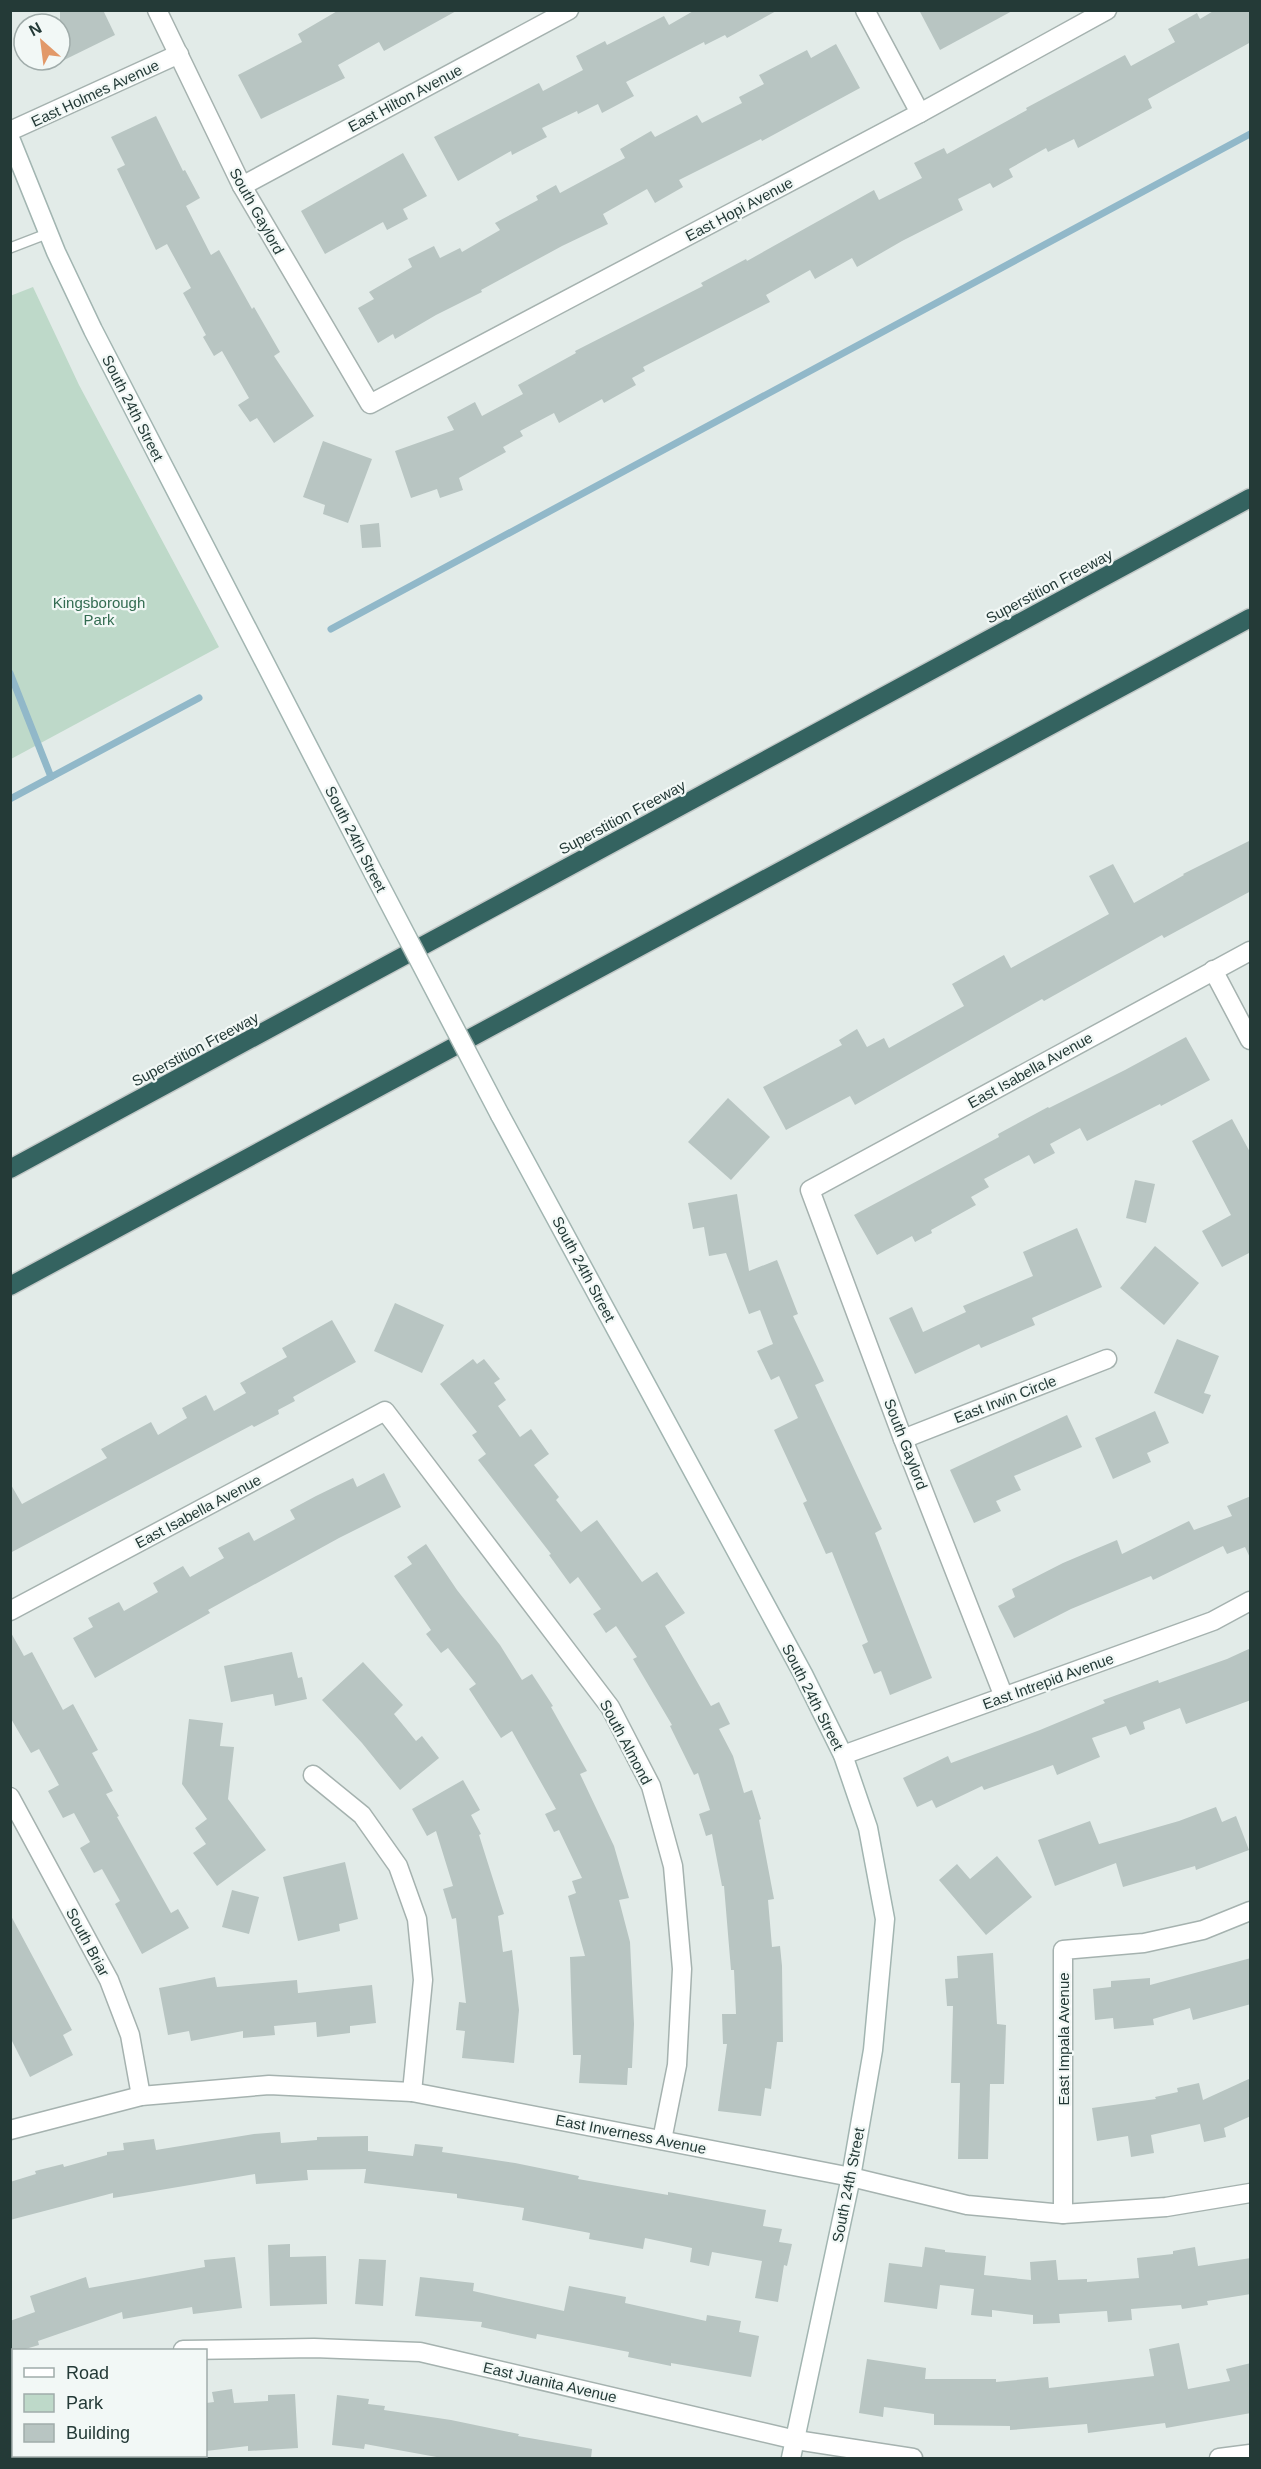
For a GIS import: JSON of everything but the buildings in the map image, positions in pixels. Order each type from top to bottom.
[{"type":"highway","name":"Superstition Freeway","points":[[10,1169],[1251,498]]},
{"type":"highway","points":[[10,1286],[1251,618]]},
{"type":"street","name":"South Gaylord","points":[[157,10],[242,186],[370,404]]},
{"type":"street","name":"East Hilton Avenue","points":[[242,186],[569,10]]},
{"type":"street","points":[[866,10],[920,113]]},
{"type":"street","name":"East Hopi Avenue","points":[[370,404],[920,113],[1107,10]]},
{"type":"street","name":"East Holmes Avenue","points":[[10,131],[179,54]]},
{"type":"street","name":"South 24th Street","points":[[10,138],[49,233],[93,330],[500,1114],[803,1674],[843,1755],[868,1828],[885,1919],[873,2050],[851,2177],[792,2458]]},
{"type":"street","name":"East Isabella Avenue","points":[[810,1190],[1251,951]]},
{"type":"street","points":[[1214,970],[1251,1040]]},
{"type":"street","name":"South Gaylord","points":[[810,1190],[903,1440],[1004,1697]]},
{"type":"street","name":"East Irwin Circle","points":[[903,1440],[1107,1359]]},
{"type":"street","name":"East Isabella Avenue","points":[[10,1611],[385,1410]]},
{"type":"street","name":"South Almond","points":[[385,1410],[610,1707],[651,1786],[673,1866],[682,1969],[676,2065],[662,2140]]},
{"type":"street","name":"East Intrepid Avenue","points":[[843,1755],[1213,1621],[1251,1601]]},
{"type":"street","points":[[313,1774],[362,1815],[398,1866],[417,1919],[423,1980],[412,2092]]},
{"type":"street","name":"South Briar","points":[[10,1797],[109,1980],[130,2035],[141,2096]]},
{"type":"street","name":"East Impala Avenue","points":[[1063,2214],[1062,1950],[1144,1943],[1203,1930],[1251,1911]]},
{"type":"street","name":"East Inverness Avenue","points":[[10,2130],[141,2096],[269,2085],[412,2092],[851,2177],[967,2205],[1063,2214],[1166,2207],[1251,2193]]},
{"type":"street","name":"East Juanita Avenue","points":[[207,2350],[314,2348],[420,2352],[796,2440],[913,2458]]},
{"type":"street","points":[[1219,2458],[1251,2454]]},
{"type":"lane","points":[[10,248],[49,233]]},
{"type":"green space","name":"Kingsborough Park","points":[[33,287],[79,385],[219,647],[11,759],[10,296]]},
{"type":"waterway","points":[[331,629],[1250,134]]},
{"type":"waterway","points":[[10,673],[51,777]]},
{"type":"waterway","points":[[10,799],[199,698]]}]
